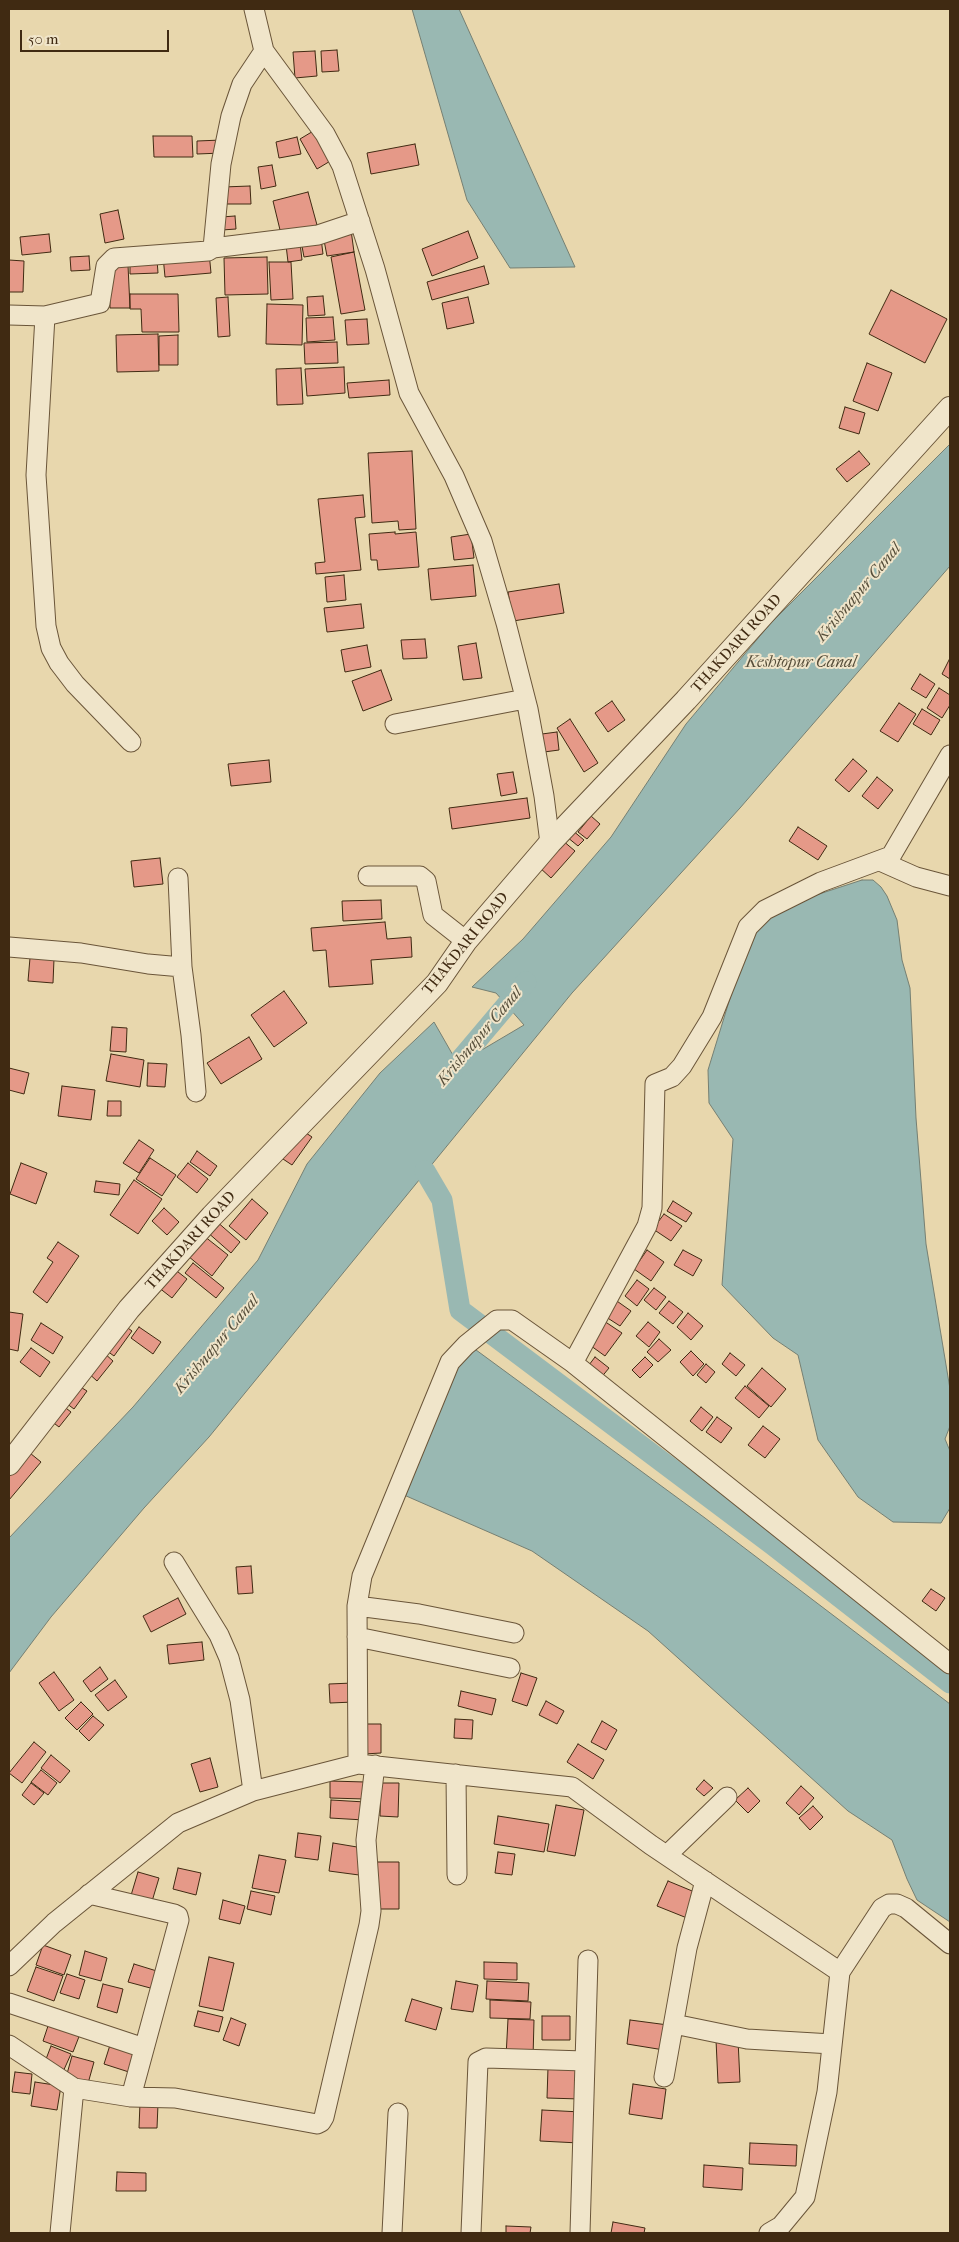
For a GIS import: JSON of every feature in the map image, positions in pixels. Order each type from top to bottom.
[{"type":"street","points":[[254,9],[264,51],[334,148],[360,221],[409,393],[454,476],[482,541],[506,623],[525,699],[544,796],[550,843]]},
{"type":"street","points":[[213,248],[221,164],[231,116],[242,84],[264,51]]},
{"type":"street","points":[[9,315],[45,316],[100,303],[106,266],[114,258],[208,250],[318,235],[360,221]]},
{"type":"street","points":[[45,316],[36,474],[46,626],[51,648],[59,663],[75,684],[131,742]]},
{"type":"street","name":"THAKDARI ROAD","points":[[9,1464],[129,1309],[212,1216],[437,983],[466,941],[550,843],[686,700],[950,408]]},
{"type":"street","points":[[395,724],[525,699]]},
{"type":"street","points":[[573,1364],[647,1226],[652,1208],[655,1084],[672,1076],[682,1066],[712,1017],[748,927],[756,917],[773,906],[821,882],[880,862],[891,856],[897,849],[950,755]]},
{"type":"street","points":[[880,862],[916,877],[950,886]]},
{"type":"street","points":[[368,876],[420,876],[426,882],[433,915],[466,941]]},
{"type":"street","points":[[178,878],[182,967],[192,1034],[196,1092]]},
{"type":"street","points":[[9,947],[81,953],[182,967]]},
{"type":"street","points":[[9,2045],[74,2088],[130,2097],[174,2098],[316,2124],[321,2122],[369,1925],[366,1765],[357,1637],[357,1606],[362,1576],[450,1362],[466,1345],[496,1320],[512,1320],[573,1364],[950,1664]]},
{"type":"street","points":[[174,1562],[219,1635],[230,1658],[240,1700],[253,1790]]},
{"type":"street","points":[[357,1606],[419,1614],[514,1633]]},
{"type":"street","points":[[357,1637],[510,1668]]},
{"type":"street","points":[[9,1966],[54,1923],[178,1824],[253,1790],[366,1765],[572,1787],[667,1855],[840,1972]]},
{"type":"street","points":[[456,1774],[457,1875]]},
{"type":"street","points":[[667,1855],[727,1797]]},
{"type":"street","points":[[664,2077],[687,1948],[705,1881]]},
{"type":"street","points":[[89,1894],[178,1916],[179,1920],[130,2097]]},
{"type":"street","points":[[769,2233],[781,2226],[805,2198],[827,2092],[840,1972],[882,1908],[889,1904],[897,1904],[906,1908],[950,1944]]},
{"type":"street","points":[[580,2233],[588,1960]]},
{"type":"street","points":[[9,2003],[144,2048]]},
{"type":"street","points":[[674,2024],[770,2042],[832,2044]]},
{"type":"street","points":[[471,2233],[478,2062],[486,2058],[585,2061]]},
{"type":"street","points":[[60,2233],[74,2088]]},
{"type":"street","points":[[392,2233],[398,2113]]},
{"type":"water","points":[[412,9],[459,9],[575,267],[510,268],[467,200]]},
{"type":"water","name":"Keshtopur Canal","points":[[950,444],[950,566],[740,808],[572,993],[209,1437],[144,1508],[51,1617],[9,1673],[9,1538],[133,1407],[258,1260],[307,1164],[380,1073],[434,1022],[458,1064],[524,1025],[496,993],[472,987],[523,939],[611,837],[686,724],[770,624]]},
{"type":"water","points":[[862,880],[873,880],[887,896],[897,920],[902,960],[910,988],[916,1118],[926,1244],[950,1389],[950,1426],[945,1439],[950,1451],[950,1508],[941,1523],[893,1522],[858,1497],[818,1440],[798,1355],[773,1338],[722,1285],[733,1139],[709,1103],[708,1070],[746,946],[762,920],[810,897]]},
{"type":"water","points":[[472,1347],[705,1518],[950,1704],[950,1922],[917,1900],[892,1840],[848,1811],[648,1631],[532,1551],[404,1495],[454,1365]]},
{"type":"building","points":[[337,50],[339,71],[322,72],[321,51]]},
{"type":"building","points":[[315,51],[317,76],[295,78],[293,52]]},
{"type":"building","points":[[320,127],[337,157],[317,169],[300,139]]},
{"type":"building","points":[[153,136],[192,136],[193,157],[154,157]]},
{"type":"building","points":[[297,137],[301,154],[279,158],[276,142]]},
{"type":"building","points":[[222,140],[222,153],[197,154],[197,141]]},
{"type":"building","points":[[415,144],[419,165],[371,174],[367,153]]},
{"type":"building","points":[[272,165],[276,186],[261,189],[258,167]]},
{"type":"building","points":[[250,186],[251,204],[224,204],[223,187]]},
{"type":"building","points":[[308,192],[317,225],[281,234],[273,201]]},
{"type":"building","points":[[118,210],[124,239],[105,243],[100,214]]},
{"type":"building","points":[[235,216],[236,229],[222,230],[221,217]]},
{"type":"building","points":[[351,230],[354,252],[327,256],[323,235]]},
{"type":"building","points":[[468,231],[478,258],[432,276],[422,249]]},
{"type":"building","points":[[49,234],[51,252],[22,255],[20,237]]},
{"type":"building","points":[[321,238],[323,254],[304,257],[301,241]]},
{"type":"building","points":[[300,243],[302,260],[288,262],[286,245]]},
{"type":"building","points":[[209,252],[211,273],[165,277],[163,256]]},
{"type":"building","points":[[354,252],[365,310],[341,314],[331,257]]},
{"type":"building","points":[[89,256],[90,270],[71,271],[70,257]]},
{"type":"building","points":[[267,257],[268,294],[225,295],[224,258]]},
{"type":"building","points":[[9,260],[24,261],[23,292],[9,292]]},
{"type":"building","points":[[157,260],[158,273],[130,274],[130,262]]},
{"type":"building","points":[[269,262],[291,262],[293,299],[271,300]]},
{"type":"building","points":[[128,265],[130,308],[110,308],[109,266]]},
{"type":"building","points":[[484,266],[489,284],[432,300],[427,282]]},
{"type":"building","points":[[891,290],[947,319],[925,363],[869,334]]},
{"type":"building","points":[[130,294],[178,294],[179,332],[142,332],[141,309],[130,309]]},
{"type":"building","points":[[323,296],[325,315],[308,316],[307,297]]},
{"type":"building","points":[[228,297],[230,336],[218,337],[216,298]]},
{"type":"building","points":[[468,297],[474,323],[447,329],[442,303]]},
{"type":"building","points":[[267,304],[303,305],[302,345],[266,344]]},
{"type":"building","points":[[333,317],[335,340],[307,342],[306,318]]},
{"type":"building","points":[[367,319],[369,344],[347,345],[345,320]]},
{"type":"building","points":[[158,334],[159,371],[117,372],[116,335]]},
{"type":"building","points":[[178,335],[178,365],[159,365],[159,336]]},
{"type":"building","points":[[337,342],[338,363],[305,364],[304,343]]},
{"type":"building","points":[[867,363],[892,373],[878,411],[853,401]]},
{"type":"building","points":[[344,367],[345,393],[307,396],[305,369]]},
{"type":"building","points":[[301,368],[303,404],[277,405],[276,369]]},
{"type":"building","points":[[389,380],[390,395],[349,398],[347,383]]},
{"type":"building","points":[[845,407],[865,413],[859,434],[839,428]]},
{"type":"building","points":[[412,451],[416,529],[399,530],[398,521],[372,523],[368,453]]},
{"type":"building","points":[[859,451],[870,464],[847,482],[836,469]]},
{"type":"building","points":[[363,495],[365,517],[355,518],[361,570],[316,574],[315,563],[325,562],[318,499]]},
{"type":"building","points":[[395,532],[395,534],[416,532],[419,567],[378,570],[377,560],[371,560],[369,534]]},
{"type":"building","points":[[471,534],[474,558],[454,560],[451,537]]},
{"type":"building","points":[[473,565],[476,596],[431,600],[428,569]]},
{"type":"building","points":[[344,575],[346,600],[327,602],[325,577]]},
{"type":"building","points":[[559,584],[564,613],[513,621],[508,592]]},
{"type":"building","points":[[361,604],[364,628],[327,632],[324,608]]},
{"type":"building","points":[[425,639],[427,658],[403,659],[401,640]]},
{"type":"building","points":[[476,643],[482,678],[463,680],[458,646]]},
{"type":"building","points":[[367,645],[371,667],[345,672],[341,650]]},
{"type":"building","points":[[950,658],[950,679],[942,674]]},
{"type":"building","points":[[381,670],[392,700],[363,711],[352,681]]},
{"type":"building","points":[[920,674],[935,684],[926,698],[911,689]]},
{"type":"building","points":[[939,688],[950,695],[950,705],[942,718],[927,708]]},
{"type":"building","points":[[612,701],[625,720],[608,732],[595,713]]},
{"type":"building","points":[[899,703],[916,714],[898,742],[880,731]]},
{"type":"building","points":[[922,709],[940,720],[931,735],[913,724]]},
{"type":"building","points":[[570,719],[598,763],[584,772],[557,728]]},
{"type":"building","points":[[557,732],[559,750],[544,752],[542,734]]},
{"type":"building","points":[[853,759],[867,771],[849,792],[835,780]]},
{"type":"building","points":[[269,760],[271,782],[231,786],[228,764]]},
{"type":"building","points":[[513,772],[517,793],[501,796],[497,774]]},
{"type":"building","points":[[877,777],[893,790],[878,809],[862,796]]},
{"type":"building","points":[[527,798],[530,818],[452,829],[449,808]]},
{"type":"building","points":[[591,816],[600,824],[587,839],[578,832]]},
{"type":"building","points":[[798,827],[827,846],[818,860],[789,841]]},
{"type":"building","points":[[572,830],[584,840],[578,846],[567,837]]},
{"type":"building","points":[[562,840],[575,851],[551,878],[539,867]]},
{"type":"building","points":[[160,858],[163,884],[134,887],[131,861]]},
{"type":"building","points":[[381,900],[382,919],[343,921],[342,901]]},
{"type":"building","points":[[385,922],[387,939],[411,937],[412,957],[371,960],[373,984],[329,987],[326,950],[313,951],[311,928]]},
{"type":"building","points":[[30,958],[54,959],[53,983],[28,981]]},
{"type":"building","points":[[284,991],[307,1023],[274,1047],[251,1015]]},
{"type":"building","points":[[112,1027],[127,1028],[126,1052],[110,1051]]},
{"type":"building","points":[[249,1037],[262,1059],[221,1084],[207,1063]]},
{"type":"building","points":[[111,1054],[144,1060],[140,1087],[106,1081]]},
{"type":"building","points":[[148,1063],[167,1064],[165,1087],[147,1086]]},
{"type":"building","points":[[9,1068],[29,1073],[24,1094],[9,1090]]},
{"type":"building","points":[[62,1086],[95,1090],[91,1120],[58,1116]]},
{"type":"building","points":[[108,1101],[121,1101],[121,1116],[107,1116]]},
{"type":"building","points":[[300,1129],[312,1137],[292,1165],[280,1157]]},
{"type":"building","points":[[139,1140],[154,1150],[139,1173],[123,1163]]},
{"type":"building","points":[[197,1151],[217,1166],[210,1176],[190,1162]]},
{"type":"building","points":[[150,1158],[176,1175],[162,1196],[136,1179]]},
{"type":"building","points":[[21,1163],[47,1173],[36,1204],[10,1194]]},
{"type":"building","points":[[188,1163],[208,1179],[197,1193],[177,1177]]},
{"type":"building","points":[[134,1180],[162,1199],[138,1234],[110,1215]]},
{"type":"building","points":[[96,1181],[120,1184],[119,1195],[94,1192]]},
{"type":"building","points":[[252,1199],[268,1213],[246,1240],[229,1226]]},
{"type":"building","points":[[673,1201],[692,1213],[686,1222],[667,1211]]},
{"type":"building","points":[[164,1208],[179,1222],[167,1235],[152,1221]]},
{"type":"building","points":[[664,1214],[682,1226],[671,1241],[653,1229]]},
{"type":"building","points":[[215,1220],[240,1242],[231,1253],[206,1231]]},
{"type":"building","points":[[204,1236],[228,1255],[212,1276],[188,1256]]},
{"type":"building","points":[[58,1242],[79,1256],[47,1303],[33,1292],[53,1262],[47,1258]]},
{"type":"building","points":[[647,1250],[664,1262],[651,1281],[634,1269]]},
{"type":"building","points":[[683,1250],[702,1260],[693,1276],[674,1265]]},
{"type":"building","points":[[193,1263],[224,1288],[216,1298],[185,1273]]},
{"type":"building","points":[[173,1268],[187,1279],[172,1298],[158,1287]]},
{"type":"building","points":[[637,1280],[649,1289],[637,1306],[625,1296]]},
{"type":"building","points":[[654,1288],[666,1297],[656,1310],[644,1300]]},
{"type":"building","points":[[614,1299],[631,1311],[620,1326],[603,1315]]},
{"type":"building","points":[[669,1301],[683,1312],[673,1324],[659,1313]]},
{"type":"building","points":[[9,1312],[23,1314],[18,1351],[9,1349]]},
{"type":"building","points":[[688,1313],[703,1326],[691,1340],[677,1327]]},
{"type":"building","points":[[604,1321],[622,1333],[605,1356],[587,1343]]},
{"type":"building","points":[[648,1322],[660,1332],[649,1347],[636,1336]]},
{"type":"building","points":[[41,1323],[63,1337],[53,1354],[31,1340]]},
{"type":"building","points":[[121,1323],[132,1331],[114,1356],[103,1348]]},
{"type":"building","points":[[139,1327],[161,1342],[153,1354],[131,1338]]},
{"type":"building","points":[[659,1339],[671,1350],[658,1362],[647,1352]]},
{"type":"building","points":[[31,1348],[50,1362],[40,1377],[20,1362]]},
{"type":"building","points":[[691,1351],[704,1364],[693,1376],[680,1362]]},
{"type":"building","points":[[103,1352],[113,1361],[97,1381],[86,1371]]},
{"type":"building","points":[[730,1353],[745,1365],[736,1376],[722,1364]]},
{"type":"building","points":[[595,1357],[609,1368],[600,1379],[586,1369]]},
{"type":"building","points":[[645,1357],[653,1365],[640,1378],[632,1370]]},
{"type":"building","points":[[706,1364],[715,1372],[706,1383],[697,1375]]},
{"type":"building","points":[[762,1368],[786,1389],[771,1407],[747,1386]]},
{"type":"building","points":[[74,1383],[87,1391],[74,1409],[62,1400]]},
{"type":"building","points":[[745,1386],[769,1406],[759,1418],[735,1398]]},
{"type":"building","points":[[58,1402],[71,1412],[59,1427],[46,1417]]},
{"type":"building","points":[[701,1407],[713,1417],[702,1431],[690,1421]]},
{"type":"building","points":[[717,1417],[732,1428],[721,1443],[706,1432]]},
{"type":"building","points":[[763,1426],[780,1439],[765,1458],[748,1445]]},
{"type":"building","points":[[25,1449],[41,1462],[9,1500],[9,1468]]},
{"type":"building","points":[[251,1566],[253,1593],[238,1594],[236,1567]]},
{"type":"building","points":[[931,1589],[945,1598],[936,1611],[922,1601]]},
{"type":"building","points":[[178,1598],[186,1614],[151,1632],[143,1616]]},
{"type":"building","points":[[202,1642],[204,1660],[169,1664],[167,1645]]},
{"type":"building","points":[[100,1667],[108,1679],[91,1692],[83,1681]]},
{"type":"building","points":[[54,1672],[74,1700],[59,1711],[39,1683]]},
{"type":"building","points":[[521,1673],[537,1678],[527,1706],[512,1701]]},
{"type":"building","points":[[115,1680],[127,1697],[108,1711],[95,1695]]},
{"type":"building","points":[[353,1683],[354,1702],[330,1703],[329,1684]]},
{"type":"building","points":[[461,1691],[496,1699],[492,1715],[458,1706]]},
{"type":"building","points":[[546,1701],[564,1711],[557,1724],[539,1715]]},
{"type":"building","points":[[81,1702],[93,1714],[77,1730],[65,1718]]},
{"type":"building","points":[[93,1716],[104,1725],[89,1741],[79,1731]]},
{"type":"building","points":[[455,1719],[473,1720],[472,1739],[454,1738]]},
{"type":"building","points":[[602,1721],[617,1730],[606,1750],[591,1742]]},
{"type":"building","points":[[363,1724],[381,1724],[381,1753],[364,1754]]},
{"type":"building","points":[[34,1742],[46,1752],[22,1783],[9,1773]]},
{"type":"building","points":[[578,1744],[604,1760],[593,1779],[567,1762]]},
{"type":"building","points":[[51,1755],[70,1771],[60,1783],[41,1768]]},
{"type":"building","points":[[210,1758],[218,1787],[200,1792],[191,1764]]},
{"type":"building","points":[[41,1770],[57,1783],[48,1795],[31,1782]]},
{"type":"building","points":[[704,1780],[713,1788],[704,1796],[696,1789]]},
{"type":"building","points":[[330,1781],[365,1782],[365,1799],[330,1798]]},
{"type":"building","points":[[31,1783],[44,1793],[34,1805],[22,1795]]},
{"type":"building","points":[[381,1783],[399,1783],[398,1817],[380,1816]]},
{"type":"building","points":[[801,1786],[814,1798],[799,1815],[786,1803]]},
{"type":"building","points":[[748,1788],[760,1801],[748,1813],[735,1800]]},
{"type":"building","points":[[331,1800],[365,1802],[364,1820],[330,1818]]},
{"type":"building","points":[[556,1805],[584,1810],[575,1856],[547,1851]]},
{"type":"building","points":[[813,1806],[823,1817],[810,1830],[799,1818]]},
{"type":"building","points":[[498,1816],[549,1824],[544,1852],[494,1844]]},
{"type":"building","points":[[298,1833],[321,1836],[318,1860],[295,1857]]},
{"type":"building","points":[[333,1843],[363,1848],[359,1875],[329,1871]]},
{"type":"building","points":[[498,1852],[515,1854],[512,1875],[495,1873]]},
{"type":"building","points":[[259,1855],[286,1860],[279,1893],[252,1888]]},
{"type":"building","points":[[374,1862],[399,1862],[399,1909],[374,1909]]},
{"type":"building","points":[[178,1868],[201,1873],[196,1895],[173,1889]]},
{"type":"building","points":[[138,1872],[159,1878],[150,1908],[129,1902]]},
{"type":"building","points":[[668,1881],[697,1893],[687,1918],[657,1906]]},
{"type":"building","points":[[251,1891],[275,1896],[271,1915],[247,1909]]},
{"type":"building","points":[[223,1900],[245,1906],[240,1924],[219,1919]]},
{"type":"building","points":[[43,1945],[71,1955],[64,1975],[36,1965]]},
{"type":"building","points":[[85,1951],[107,1958],[101,1981],[79,1975]]},
{"type":"building","points":[[209,1957],[234,1963],[223,2011],[199,2006]]},
{"type":"building","points":[[484,1962],[517,1963],[517,1980],[484,1979]]},
{"type":"building","points":[[134,1964],[160,1972],[154,1989],[128,1982]]},
{"type":"building","points":[[36,1967],[63,1976],[54,2001],[27,1991]]},
{"type":"building","points":[[67,1974],[85,1980],[79,1999],[60,1993]]},
{"type":"building","points":[[456,1981],[478,1985],[473,2012],[451,2009]]},
{"type":"building","points":[[487,1981],[529,1983],[528,2001],[486,1999]]},
{"type":"building","points":[[103,1984],[123,1989],[117,2013],[97,2007]]},
{"type":"building","points":[[412,1999],[442,2008],[436,2030],[405,2021]]},
{"type":"building","points":[[490,2000],[531,2002],[530,2019],[490,2018]]},
{"type":"building","points":[[198,2011],[223,2017],[219,2032],[194,2026]]},
{"type":"building","points":[[542,2016],[570,2016],[570,2040],[542,2040]]},
{"type":"building","points":[[231,2018],[246,2024],[239,2046],[223,2040]]},
{"type":"building","points":[[508,2019],[534,2020],[533,2058],[506,2057]]},
{"type":"building","points":[[630,2020],[668,2025],[664,2050],[627,2044]]},
{"type":"building","points":[[49,2023],[80,2034],[73,2052],[43,2041]]},
{"type":"building","points":[[738,2039],[740,2082],[718,2083],[716,2040]]},
{"type":"building","points":[[111,2042],[139,2051],[132,2073],[104,2064]]},
{"type":"building","points":[[51,2046],[71,2054],[62,2074],[43,2067]]},
{"type":"building","points":[[72,2056],[94,2062],[87,2087],[65,2081]]},
{"type":"building","points":[[548,2068],[581,2069],[580,2099],[547,2098]]},
{"type":"building","points":[[15,2072],[32,2074],[30,2094],[12,2092]]},
{"type":"building","points":[[35,2082],[61,2086],[57,2110],[31,2106]]},
{"type":"building","points":[[633,2084],[666,2089],[662,2119],[629,2114]]},
{"type":"building","points":[[140,2103],[158,2104],[157,2128],[139,2128]]},
{"type":"building","points":[[542,2110],[581,2112],[579,2143],[540,2141]]},
{"type":"building","points":[[750,2143],[797,2145],[796,2166],[749,2164]]},
{"type":"building","points":[[704,2165],[743,2168],[742,2190],[703,2187]]},
{"type":"building","points":[[117,2172],[146,2173],[146,2191],[116,2191]]},
{"type":"building","points":[[613,2222],[645,2228],[644,2233],[611,2233]]},
{"type":"building","points":[[506,2226],[531,2227],[530,2233],[506,2233]]},
{"type":"waterway","name":"Krishnapur Canal","points":[[439,1085],[526,982]]},
{"type":"waterway","points":[[425,1171],[442,1200],[460,1310],[773,1545],[950,1683]]}]
